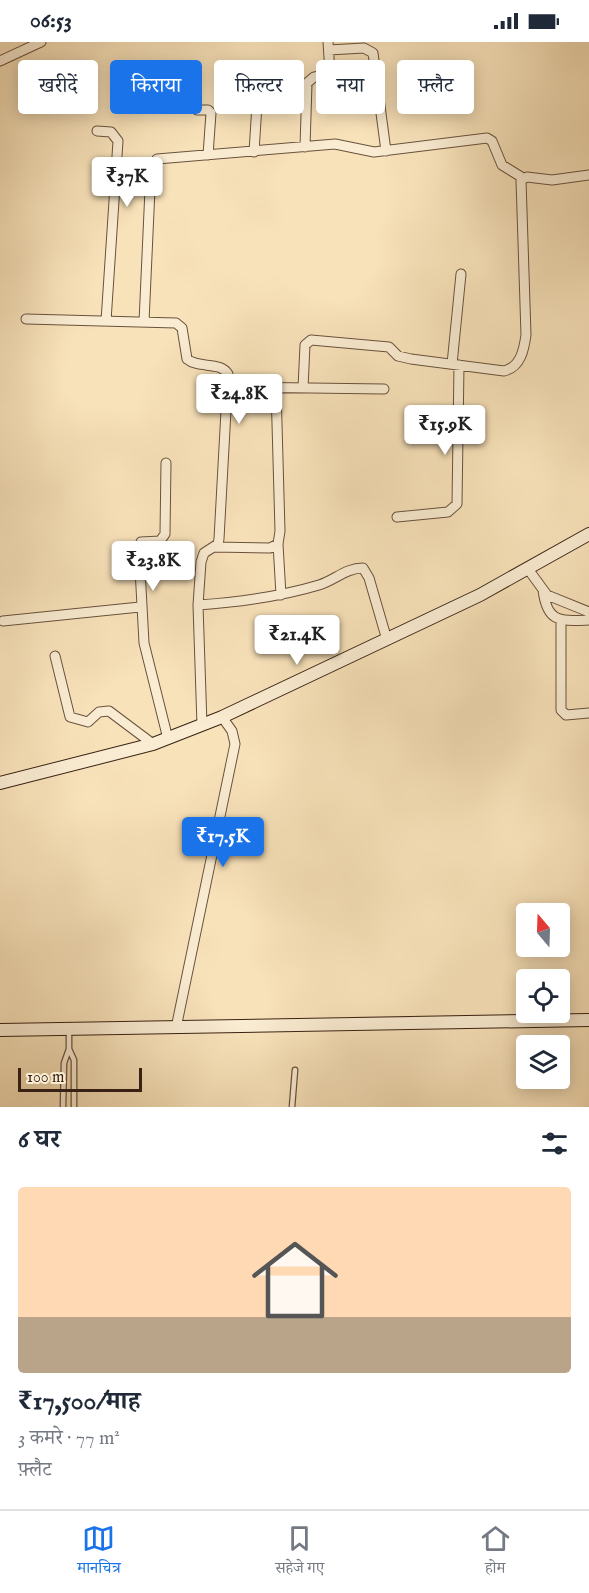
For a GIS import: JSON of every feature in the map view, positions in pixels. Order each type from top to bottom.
[{"type":"street","points":[[0,61],[41,42]]},
{"type":"street","points":[[305,147],[307,83],[314,77],[330,73],[328,46],[364,48],[372,53],[386,151]]},
{"type":"street","points":[[202,110],[208,110],[211,113],[208,155]]},
{"type":"street","points":[[254,152],[256,114]]},
{"type":"street","points":[[97,131],[111,132],[115,134],[118,141],[106,321]]},
{"type":"street","points":[[144,322],[152,164],[157,159],[343,145],[366,153],[490,138],[502,165],[524,178],[552,180],[589,176]]},
{"type":"street","points":[[303,388],[305,345],[311,340],[389,347],[403,358],[504,370],[512,368],[521,357],[526,326],[520,184],[524,178]]},
{"type":"street","points":[[397,517],[448,512],[457,504],[456,365],[461,274]]},
{"type":"street","points":[[26,319],[180,325],[187,358],[194,363],[226,370],[228,387],[220,530],[218,543],[202,557],[198,605],[202,725]]},
{"type":"street","points":[[228,387],[384,389]]},
{"type":"street","points":[[276,388],[281,595]]},
{"type":"street","points":[[166,463],[165,534],[160,541],[144,541],[140,546],[140,607],[147,663],[168,739]]},
{"type":"street","points":[[0,783],[153,744],[222,717],[387,640],[528,569],[589,534]]},
{"type":"street","points":[[214,547],[270,548],[278,544]]},
{"type":"street","points":[[198,605],[258,600],[281,595],[320,585],[350,570],[363,568],[369,578],[387,640]]},
{"type":"street","points":[[528,569],[543,591],[555,600],[589,612]]},
{"type":"street","points":[[543,591],[546,610],[561,620],[589,620]]},
{"type":"street","points":[[3,621],[140,607]]},
{"type":"street","points":[[561,620],[561,710],[566,715],[589,713]]},
{"type":"street","points":[[55,656],[70,717],[84,722],[99,712],[109,711],[153,744]]},
{"type":"street","points":[[176,1028],[235,744],[232,731],[222,717]]},
{"type":"street","points":[[0,1030],[589,1020]]},
{"type":"lane","points":[[63,1107],[64,1063],[69,1049],[69,1030]]},
{"type":"lane","points":[[69,1049],[75,1060],[74,1107]]},
{"type":"lane","points":[[292,1107],[295,1070]]}]
